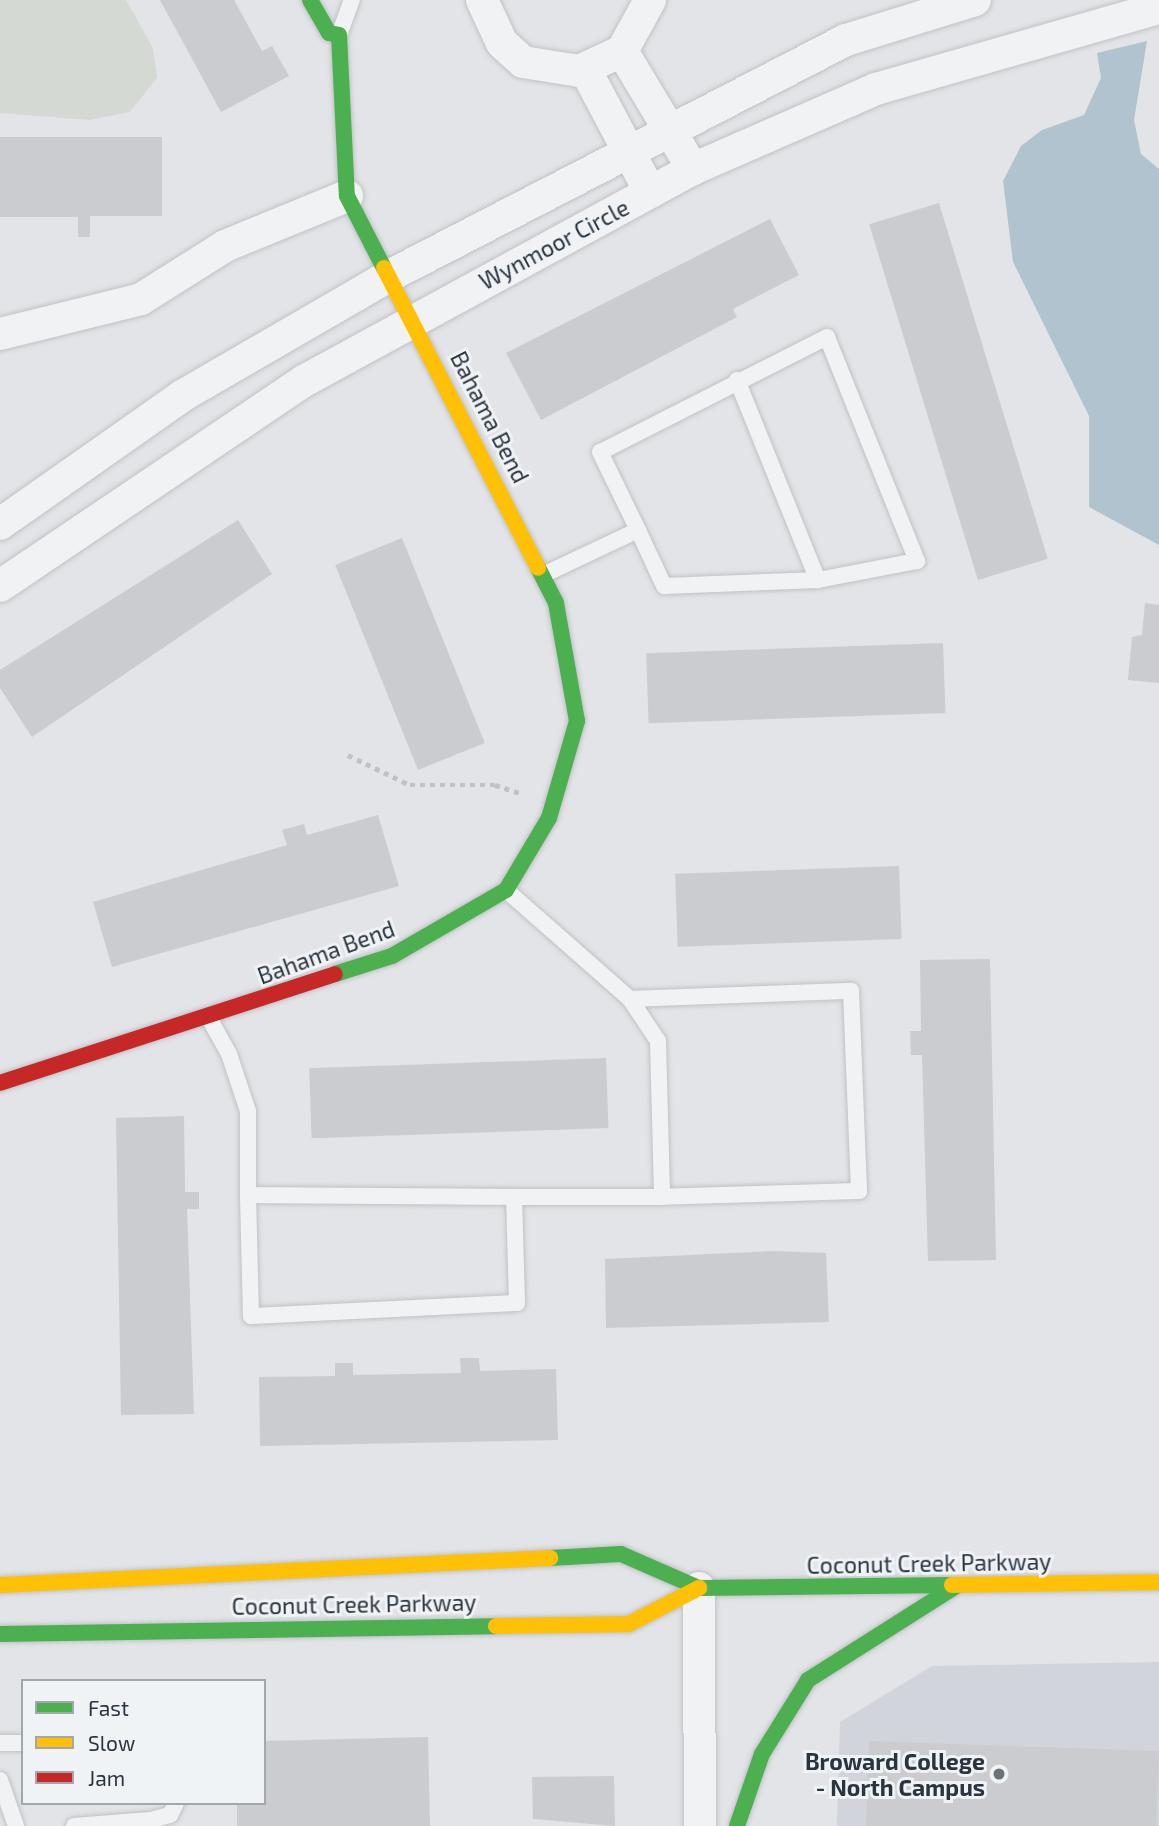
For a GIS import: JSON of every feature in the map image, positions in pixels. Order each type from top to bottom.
[{"type":"main road","points":[[310,0],[329,33],[339,35],[347,197]]},
{"type":"main road","name":"Bahama Bend","points":[[0,1083],[209,1018],[392,956],[506,890],[548,818],[577,721],[556,603],[415,319],[347,197]]},
{"type":"main road","name":"Coconut Creek Parkway","points":[[0,1585],[621,1555],[699,1588],[1159,1582]]},
{"type":"main road","points":[[0,1600],[39,1583]]},
{"type":"main road","points":[[737,1826],[762,1754],[808,1680],[956,1586]]},
{"type":"main road","name":"Coconut Creek Parkway","points":[[0,1634],[629,1624],[699,1588]]},
{"type":"street","points":[[482,0],[502,43],[523,61],[550,71],[585,69],[622,51],[650,0]]},
{"type":"street","points":[[0,524],[182,396],[391,275],[626,149],[846,40],[975,0]]},
{"type":"street","name":"Wynmoor Circle","points":[[0,586],[281,396],[415,319],[693,169],[876,89],[1159,8]]},
{"type":"street","points":[[622,51],[693,169]]},
{"type":"street","points":[[585,69],[650,192]]},
{"type":"street","points":[[0,334],[141,299],[225,246],[347,197]]},
{"type":"street","points":[[699,1588],[700,1826]]},
{"type":"lane","points":[[339,35],[352,0]]},
{"type":"lane","points":[[827,337],[917,561],[818,580],[664,586],[600,452],[737,380],[827,337]]},
{"type":"lane","points":[[737,380],[818,580]]},
{"type":"lane","points":[[543,575],[638,530]]},
{"type":"lane","points":[[506,890],[630,999],[658,1041],[662,1197]]},
{"type":"lane","points":[[248,1195],[662,1197],[859,1191],[851,991],[630,999]]},
{"type":"lane","points":[[209,1018],[229,1054],[248,1111],[251,1316],[517,1303],[514,1196]]},
{"type":"lane","points":[[0,1744],[21,1743]]},
{"type":"lane","points":[[0,1780],[16,1826]]},
{"type":"lane","points":[[74,1826],[151,1819],[170,1815],[175,1805]]},
{"type":"path","points":[[348,755],[410,785],[495,785],[529,795]]},
{"type":"shaded area","points":[[0,0],[126,0],[153,48],[157,78],[130,112],[89,120],[0,113]]},
{"type":"shaded area","name":"Broward College - North Campus","points":[[1159,1662],[1159,1826],[837,1826],[840,1722],[932,1666]]},
{"type":"water","points":[[1147,41],[1134,120],[1141,154],[1159,169],[1159,545],[1089,507],[1089,416],[1013,262],[1003,181],[1021,146],[1042,130],[1084,115],[1101,78],[1097,53]]},
{"type":"building","points":[[160,0],[234,0],[262,51],[272,46],[289,76],[221,112]]},
{"type":"building","points":[[0,137],[162,137],[162,216],[90,216],[90,237],[78,237],[78,217],[0,217]]},
{"type":"building","points":[[939,203],[1048,559],[978,580],[869,224]]},
{"type":"building","points":[[770,219],[799,275],[733,309],[737,317],[541,420],[506,353]]},
{"type":"building","points":[[238,520],[272,574],[32,737],[0,688],[0,670]]},
{"type":"building","points":[[402,538],[485,743],[418,770],[335,565]]},
{"type":"building","points":[[1145,603],[1159,605],[1159,683],[1128,680],[1132,637],[1142,635]]},
{"type":"building","points":[[943,643],[945,713],[649,723],[646,653]]},
{"type":"building","points":[[378,815],[399,886],[112,967],[93,902],[287,845],[282,830],[304,824],[307,835]]},
{"type":"building","points":[[899,866],[902,939],[678,947],[675,874]]},
{"type":"building","points":[[990,959],[996,1260],[928,1261],[922,1055],[911,1055],[910,1031],[921,1031],[920,960]]},
{"type":"building","points":[[606,1058],[608,1128],[312,1138],[309,1068]]},
{"type":"building","points":[[184,1116],[185,1192],[199,1192],[199,1209],[187,1209],[194,1414],[121,1415],[116,1118]]},
{"type":"building","points":[[774,1251],[826,1253],[829,1322],[606,1328],[605,1259]]},
{"type":"building","points":[[460,1358],[479,1358],[480,1371],[556,1369],[558,1440],[260,1446],[259,1377],[335,1376],[335,1363],[353,1363],[353,1375],[461,1373]]},
{"type":"building","points":[[428,1737],[430,1826],[237,1826],[237,1805],[266,1805],[266,1741]]},
{"type":"building","points":[[869,1741],[1159,1751],[1156,1826],[866,1826]]},
{"type":"building","points":[[614,1776],[615,1826],[533,1819],[532,1777]]},
{"type":"traffic: fast","points":[[310,0],[329,33],[339,35],[347,196],[384,268]]},
{"type":"traffic: fast","points":[[335,974],[392,956],[506,890],[549,818],[577,721],[556,603],[538,568]]},
{"type":"traffic: fast","points":[[550,1558],[621,1554],[699,1588],[952,1585]]},
{"type":"traffic: fast","points":[[737,1826],[762,1754],[808,1680],[956,1586]]},
{"type":"traffic: fast","points":[[0,1634],[496,1626]]},
{"type":"traffic: slow","points":[[384,268],[538,568]]},
{"type":"traffic: slow","points":[[0,1585],[550,1558]]},
{"type":"traffic: slow","points":[[952,1585],[1159,1582]]},
{"type":"traffic: slow","points":[[496,1626],[629,1624],[699,1588]]},
{"type":"traffic: jam","points":[[0,1083],[335,974]]},
{"type":"place","name":"Broward College - North Campus","points":[[999,1774]]}]
